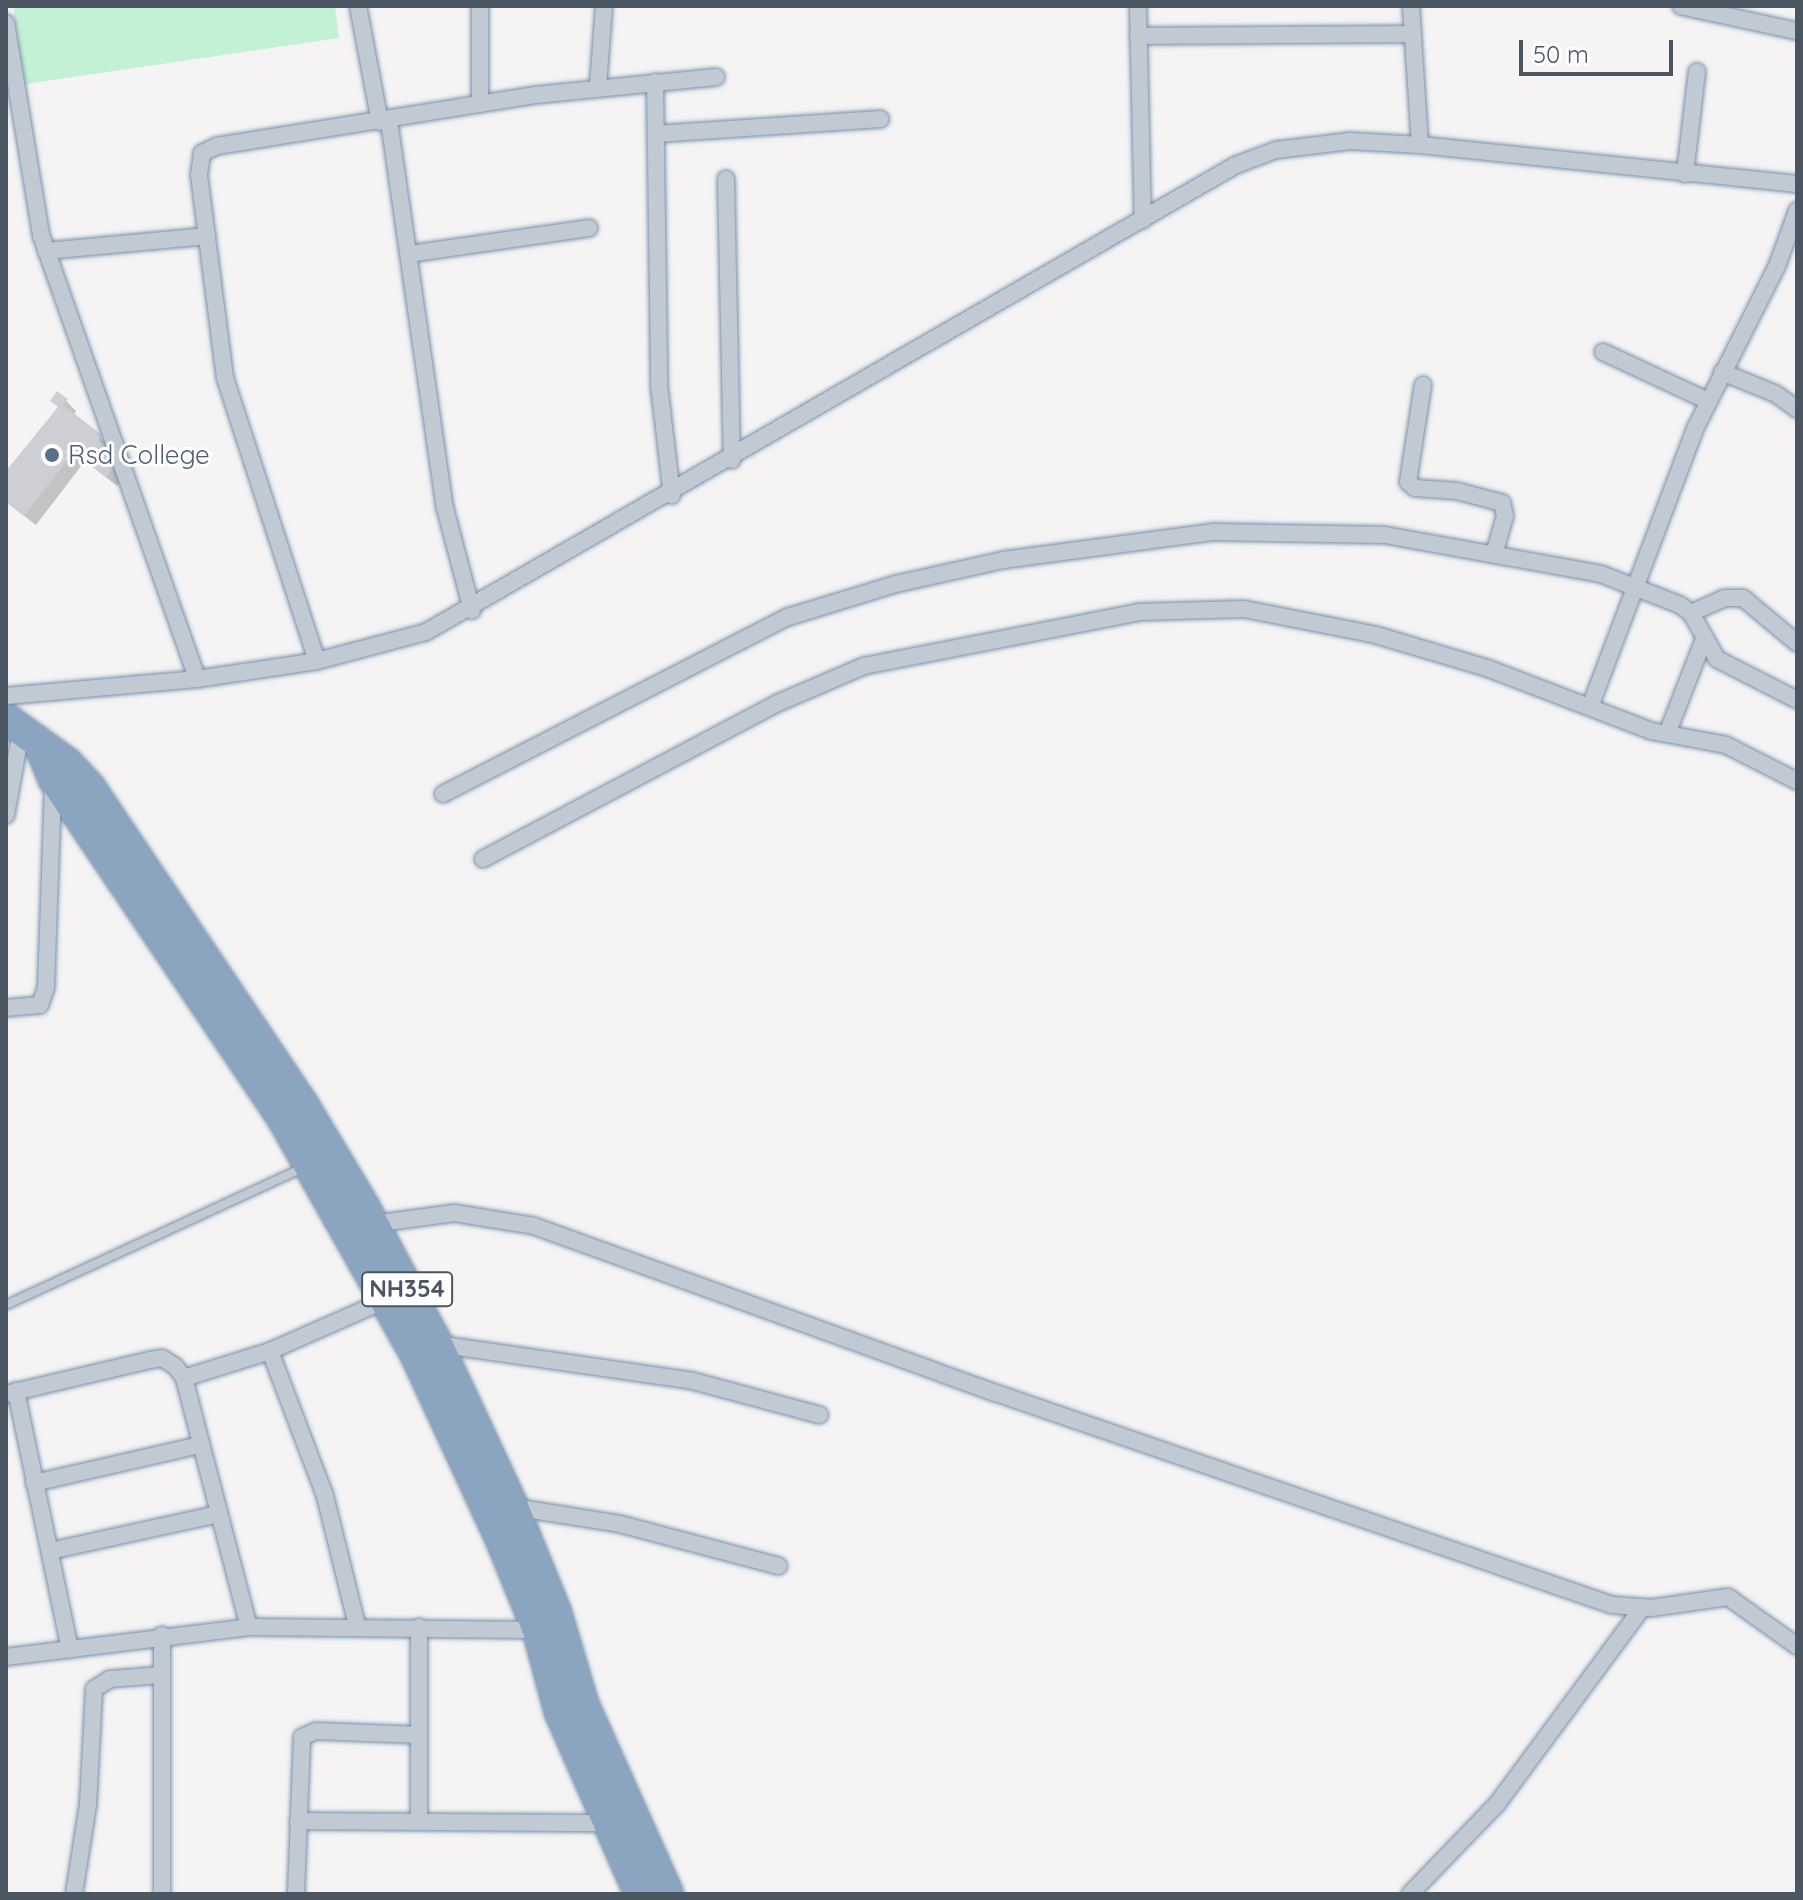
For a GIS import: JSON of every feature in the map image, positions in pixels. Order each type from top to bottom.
[{"type":"highway","name":"NH354","points":[[22,732],[396,1294],[437,1344],[513,1507],[556,1613],[583,1704],[668,1894]]},
{"type":"highway","name":"NH354","points":[[22,732],[67,763],[90,788],[303,1105],[373,1224],[396,1294],[538,1630],[560,1712],[606,1823],[640,1894]]},
{"type":"street","points":[[358,6],[385,122],[409,254],[445,508],[472,610]]},
{"type":"street","points":[[480,6],[480,104]]},
{"type":"street","points":[[598,86],[604,6]]},
{"type":"street","points":[[1138,6],[1143,220]]},
{"type":"street","points":[[1411,6],[1420,145]]},
{"type":"street","points":[[1681,6],[1797,31]]},
{"type":"street","points":[[6,23],[46,251],[197,679]]},
{"type":"street","points":[[1138,36],[1412,34]]},
{"type":"street","points":[[1685,174],[1697,72]]},
{"type":"street","points":[[317,661],[225,378],[199,163],[209,148],[598,86],[716,77]]},
{"type":"street","points":[[655,82],[659,385],[672,495]]},
{"type":"street","points":[[656,134],[881,119]]},
{"type":"street","points":[[6,696],[197,679],[317,661],[426,632],[472,610],[672,495],[1236,165],[1276,150],[1350,141],[1420,145],[1797,184]]},
{"type":"street","points":[[726,179],[732,460]]},
{"type":"street","points":[[1590,707],[1634,585],[1708,401],[1777,266],[1797,211]]},
{"type":"street","points":[[409,254],[589,228]]},
{"type":"street","points":[[46,251],[207,236]]},
{"type":"street","points":[[1603,352],[1708,401]]},
{"type":"street","points":[[1722,372],[1776,394],[1797,409]]},
{"type":"street","points":[[1423,385],[1408,482],[1415,488],[1457,491],[1502,503],[1505,516],[1494,554]]},
{"type":"street","points":[[443,794],[743,637],[896,584],[1095,545],[1214,532],[1385,535],[1494,554],[1634,585],[1691,613],[1704,639],[1726,666],[1797,700]]},
{"type":"street","points":[[1691,613],[1724,598],[1743,598],[1797,643]]},
{"type":"street","points":[[483,859],[778,703],[864,666],[1138,612],[1244,609],[1303,618],[1433,651],[1667,734],[1726,745],[1797,781]]},
{"type":"street","points":[[1667,734],[1704,639]]},
{"type":"street","points":[[6,815],[22,732]]},
{"type":"street","points":[[6,1008],[40,1005],[46,988],[54,779]]},
{"type":"street","points":[[373,1224],[454,1213],[534,1226],[1104,1431],[1612,1605],[1642,1608],[1728,1597],[1797,1646]]},
{"type":"street","points":[[184,1378],[270,1351],[396,1294]]},
{"type":"street","points":[[437,1344],[693,1381],[820,1415]]},
{"type":"street","points":[[270,1351],[325,1496],[357,1625]]},
{"type":"street","points":[[70,1649],[50,1551],[11,1392],[162,1358],[184,1378],[249,1627]]},
{"type":"street","points":[[34,1483],[200,1445]]},
{"type":"street","points":[[513,1507],[620,1524],[779,1566]]},
{"type":"street","points":[[50,1551],[218,1514]]},
{"type":"street","points":[[1410,1894],[1497,1804],[1642,1608]]},
{"type":"street","points":[[6,1657],[162,1635],[249,1627],[357,1625],[538,1630]]},
{"type":"street","points":[[419,1627],[419,1821]]},
{"type":"street","points":[[162,1635],[162,1894]]},
{"type":"street","points":[[74,1894],[88,1805],[94,1689],[110,1679],[162,1675]]},
{"type":"street","points":[[296,1894],[299,1744],[307,1732],[419,1735]]},
{"type":"street","points":[[298,1821],[606,1823]]},
{"type":"lane","points":[[6,1305],[310,1164]]},
{"type":"green space","points":[[13,6],[335,6],[339,38],[25,84]]},
{"type":"building","points":[[57,391],[68,399],[63,405],[102,435],[98,441],[121,459],[106,477],[74,452],[24,516],[6,502],[6,471],[58,407],[50,401]]},
{"type":"place","name":"Rsd College","points":[[52,455]]}]
